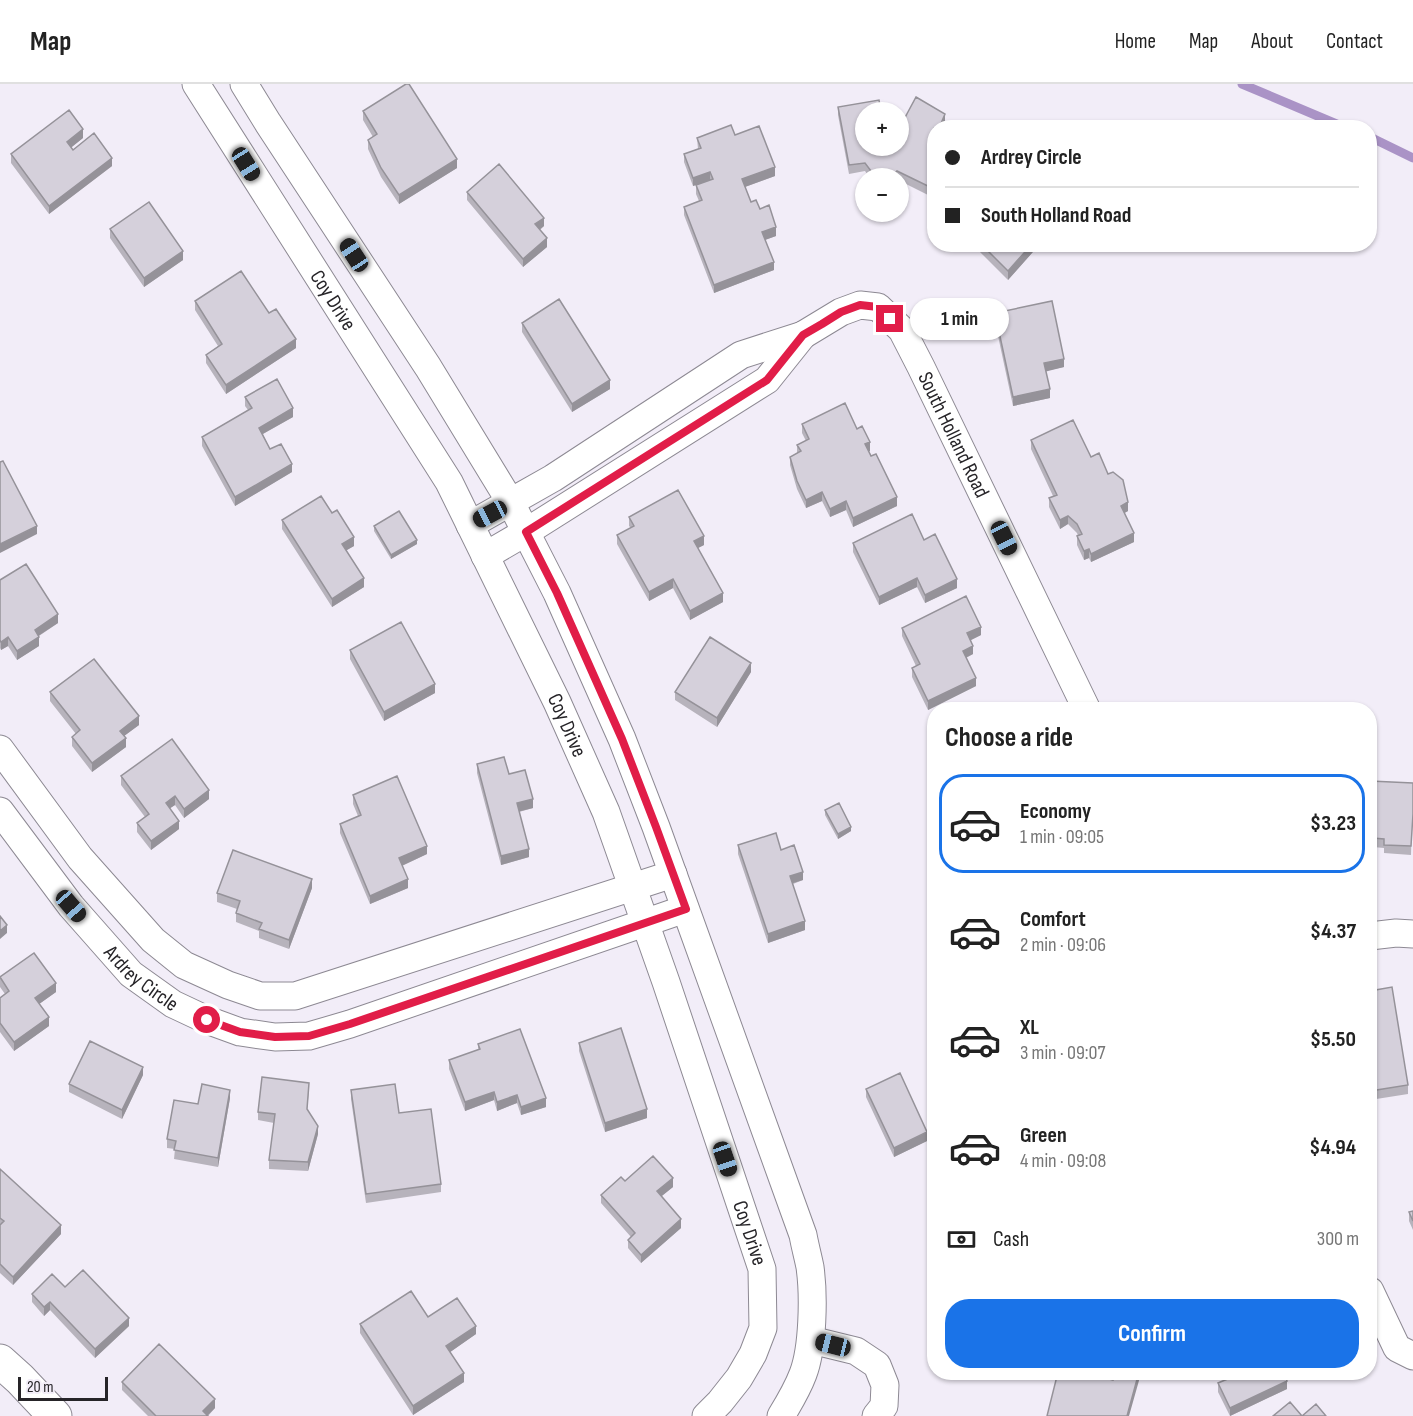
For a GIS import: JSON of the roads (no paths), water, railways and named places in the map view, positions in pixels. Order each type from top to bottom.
[{"type":"street","name":"Coy Drive","points":[[196,84],[449,482],[557,702],[606,812],[666,982],[762,1269],[763,1328],[753,1354],[739,1378],[706,1416]]},
{"type":"street","name":"Coy Drive","points":[[244,84],[428,367],[511,503],[557,593],[622,739],[686,909],[803,1235],[810,1268],[811,1340],[803,1373],[784,1415]]},
{"type":"street","name":"South Holland Road","points":[[470,525],[553,478],[741,355],[803,335],[841,312],[860,305],[878,307],[902,330],[927,378],[1083,702]]},
{"type":"street","name":"South Holland Road","points":[[485,555],[526,532],[767,380],[803,335]]},
{"type":"street","name":"Ardrey Circle","points":[[0,749],[80,858],[153,940],[184,965],[228,985],[260,996],[295,996],[673,874]]},
{"type":"street","name":"Ardrey Circle","points":[[0,811],[71,906],[130,974],[173,1004],[240,1032],[275,1037],[309,1036],[686,909]]},
{"type":"street","points":[[1377,935],[1413,934]]},
{"type":"street","points":[[1377,1306],[1397,1348],[1413,1356]]},
{"type":"street","points":[[811,1340],[856,1351],[877,1365],[885,1385],[884,1406],[876,1416]]},
{"type":"street","points":[[0,1361],[55,1416]]},
{"type":"waterway","points":[[1242,84],[1327,120]]},
{"type":"waterway","points":[[1377,140],[1413,158]]}]
